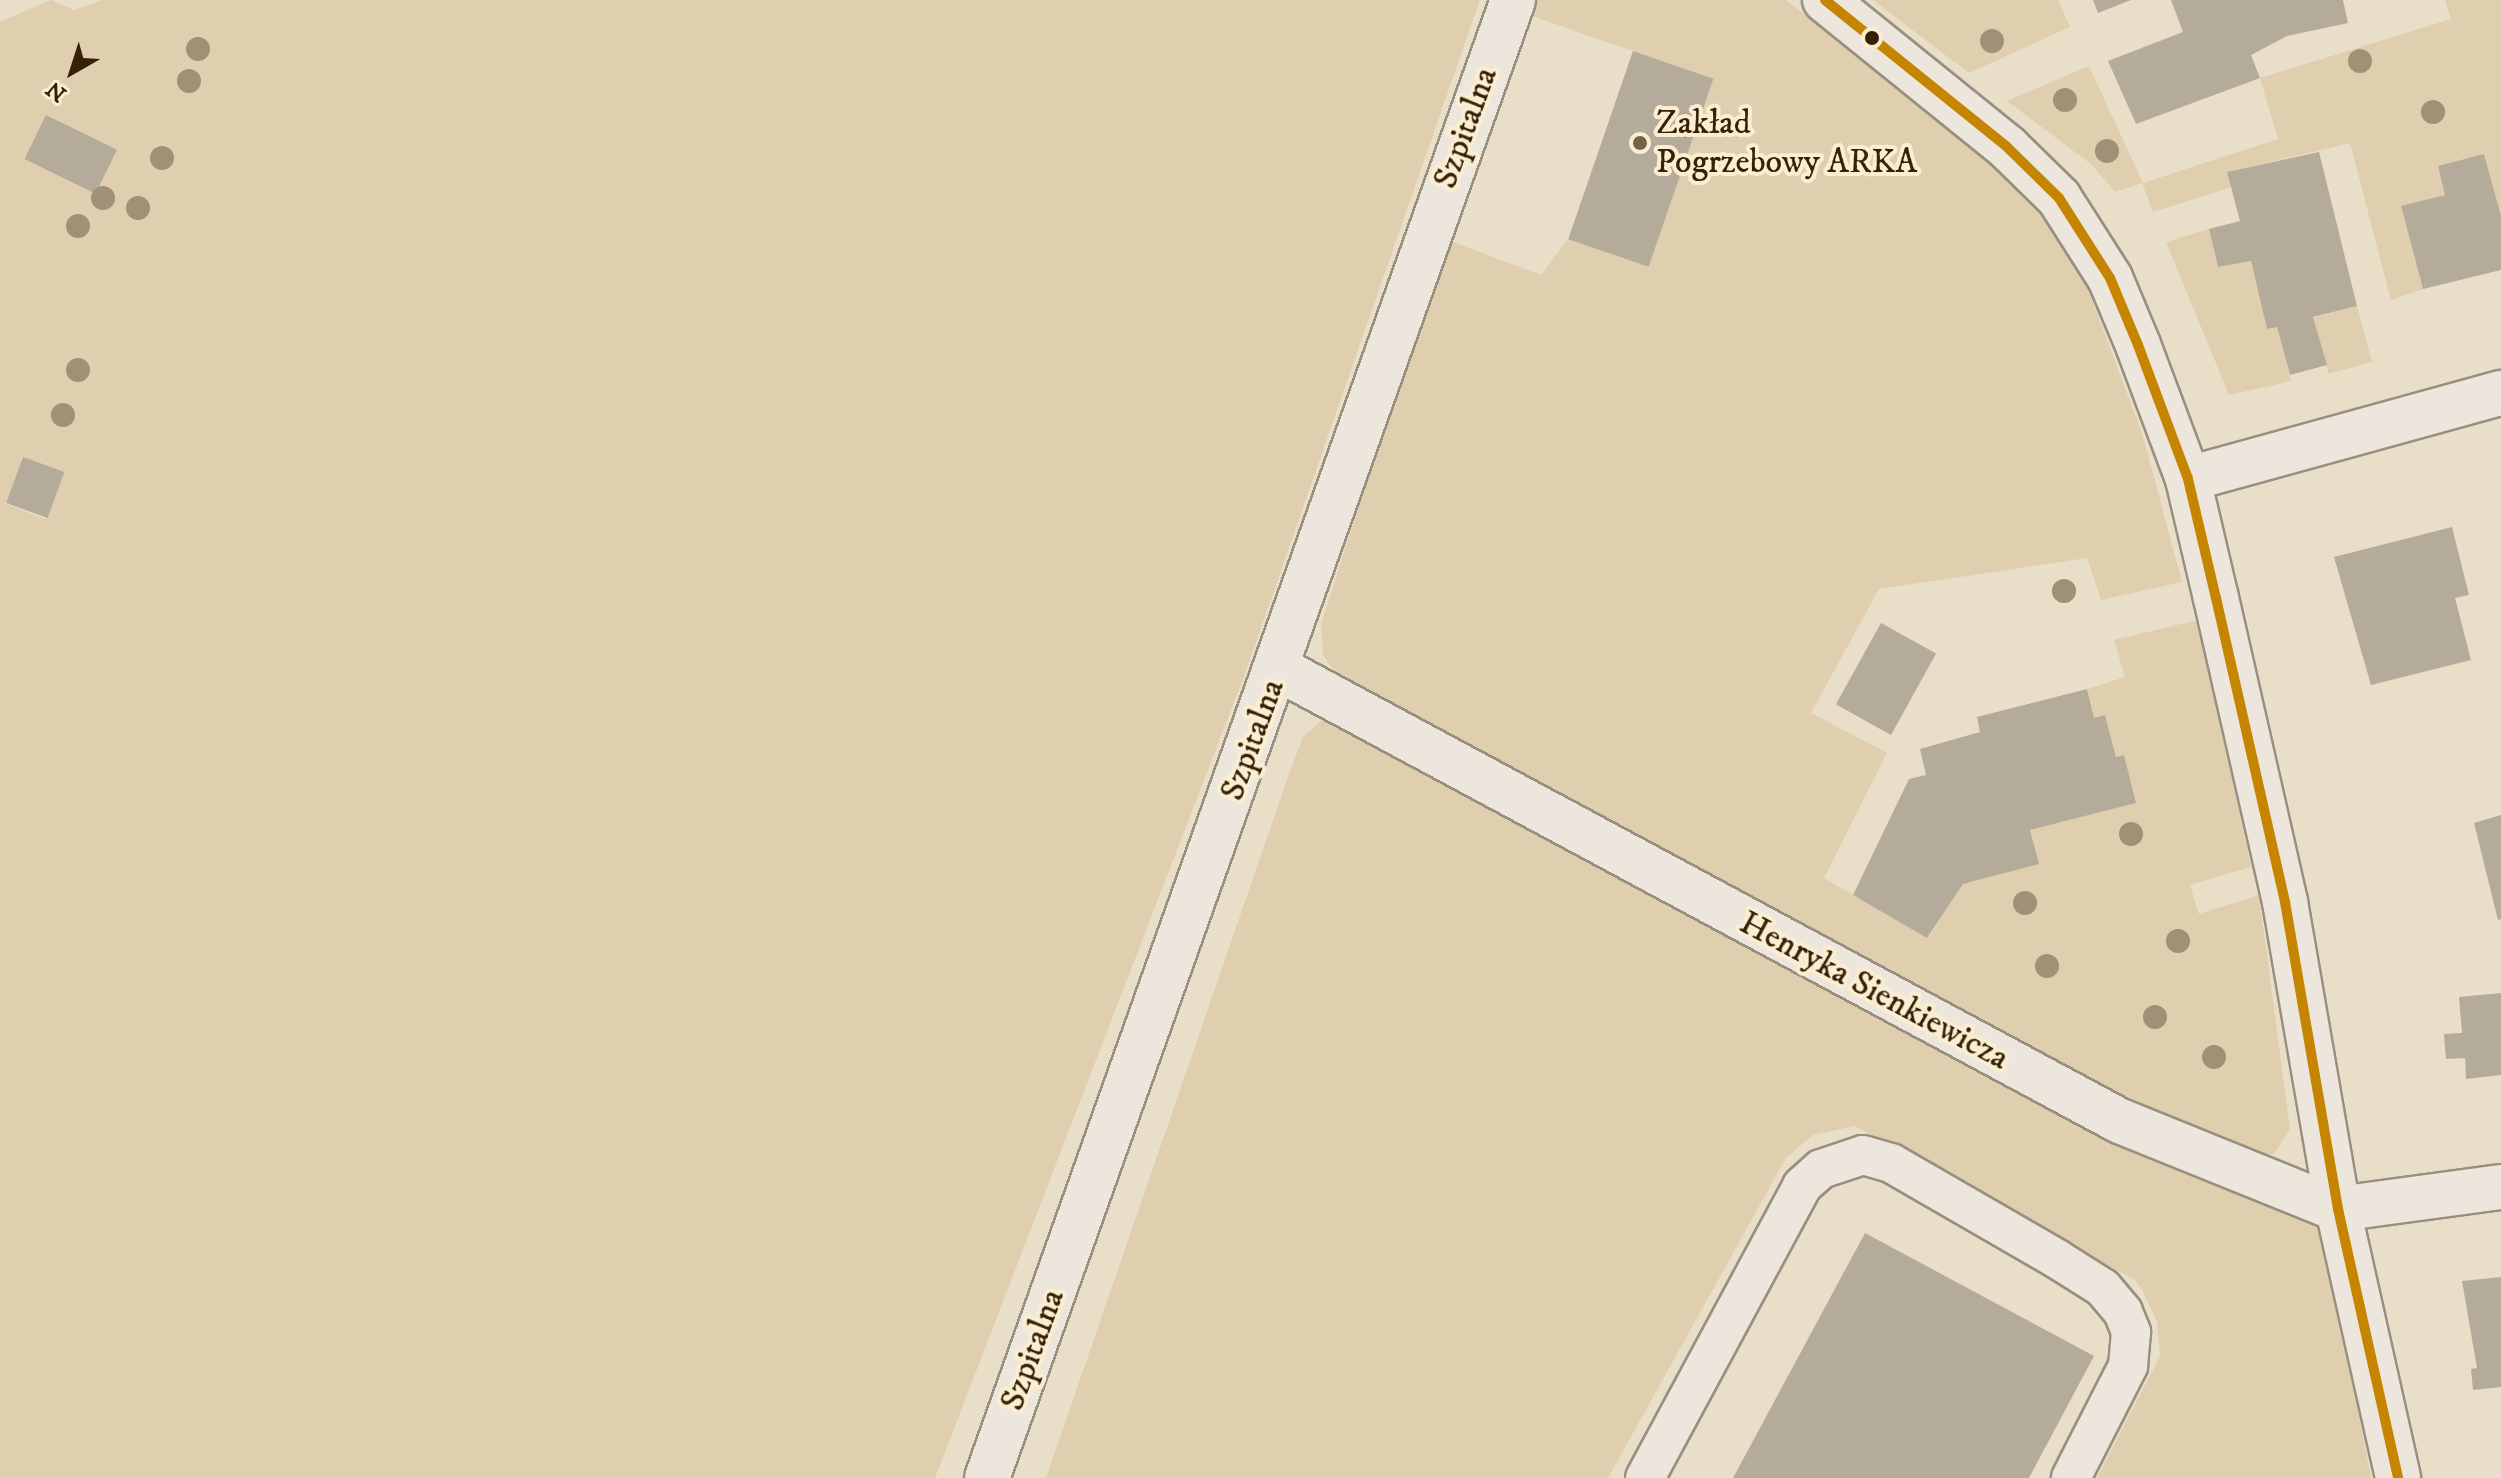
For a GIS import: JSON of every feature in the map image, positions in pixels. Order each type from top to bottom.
[{"type":"street","name":"Szpitalna","points":[[987,1478],[1279,669],[1513,0]]},
{"type":"street","points":[[1825,0],[2007,147],[2059,198],[2110,278],[2188,479],[2285,902],[2338,1209],[2398,1478]]},
{"type":"street","points":[[2188,479],[2501,393]]},
{"type":"street","name":"Henryka Sienkiewicza","points":[[1279,669],[2120,1121],[2338,1209],[2501,1187]]},
{"type":"lane","points":[[1645,1478],[1802,1186],[1821,1169],[1863,1155],[1891,1163],[2057,1259],[2117,1303],[2131,1332],[2128,1366],[2071,1478]]},
{"type":"shaded area","points":[[51,0],[74,10],[102,0],[1480,0],[1246,671],[935,1478],[0,1478],[0,22]],"holes":[[[64,472],[45,519],[5,503]]]},
{"type":"shaded area","points":[[1534,0],[1786,0],[1990,162],[2063,239],[2087,287],[2142,433],[2182,582],[2101,600],[2087,558],[1879,589],[1811,713],[1887,753],[1824,878],[1928,938],[1963,884],[2038,864],[2030,830],[2135,803],[2124,756],[2116,757],[2105,715],[2094,718],[2087,689],[2125,677],[2114,640],[2198,620],[2251,867],[2190,885],[2199,914],[2259,895],[2290,1129],[2274,1154],[2259,1155],[2129,1098],[1359,689],[1329,665],[1323,654],[1321,624],[1445,239],[1541,275],[1568,239],[1648,266],[1713,79],[1529,15]]},
{"type":"shaded area","points":[[1873,0],[2058,0],[2070,27],[1969,73]]},
{"type":"shaded area","points":[[2445,0],[2501,0],[2501,216],[2484,154],[2438,166],[2445,195],[2401,206],[2423,289],[2391,300],[2350,143],[2228,172],[2232,187],[2153,212],[2142,183],[2115,192],[2092,165],[2007,101],[2089,66],[2143,183],[2278,139],[2260,78],[2451,19]]},
{"type":"shaded area","points":[[2209,229],[2218,267],[2251,261],[2267,329],[2277,327],[2291,381],[2229,395],[2166,242]]},
{"type":"shaded area","points":[[2357,306],[2372,362],[2329,374],[2314,318]]},
{"type":"shaded area","points":[[1321,721],[1332,721],[2323,1225],[2371,1478],[2097,1478],[2160,1356],[2157,1322],[2142,1289],[2135,1280],[1855,1126],[1813,1135],[1786,1158],[1608,1478],[1046,1478],[1289,774],[1303,737]]},
{"type":"building","points":[[2093,0],[2131,0],[2098,13]]},
{"type":"building","points":[[2171,0],[2343,0],[2348,23],[2287,36],[2251,55],[2260,78],[2136,124],[2108,61],[2183,32]]},
{"type":"building","points":[[1633,51],[1713,79],[1649,267],[1568,239]]},
{"type":"building","points":[[46,115],[117,150],[96,194],[25,159]]},
{"type":"building","points":[[2319,152],[2357,306],[2313,317],[2327,365],[2290,375],[2277,327],[2267,329],[2251,261],[2218,267],[2209,229],[2240,221],[2227,172]]},
{"type":"building","points":[[2484,154],[2501,216],[2501,270],[2423,289],[2401,206],[2445,195],[2438,166]]},
{"type":"building","points":[[23,457],[64,472],[48,518],[6,503]]},
{"type":"building","points":[[2452,527],[2469,595],[2455,598],[2471,660],[2371,685],[2334,557]]},
{"type":"building","points":[[1881,623],[1936,654],[1891,735],[1836,704]]},
{"type":"building","points":[[2087,689],[2094,718],[2105,715],[2116,757],[2124,755],[2136,803],[2030,830],[2039,864],[1963,884],[1927,938],[1853,895],[1909,779],[1926,775],[1920,749],[1980,732],[1977,717]]},
{"type":"building","points":[[2501,815],[2501,919],[2498,920],[2474,823]]},
{"type":"building","points":[[2501,993],[2501,1075],[2466,1079],[2465,1058],[2446,1059],[2444,1034],[2462,1033],[2459,997]]},
{"type":"building","points":[[1865,1233],[2094,1356],[2029,1478],[1733,1478]]},
{"type":"building","points":[[2501,1277],[2501,1387],[2473,1390],[2471,1369],[2477,1368],[2462,1281]]},
{"type":"transit line","points":[[1825,0],[2007,147],[2059,198],[2110,278],[2138,345],[2188,479],[2216,598],[2285,902],[2338,1209],[2398,1478]]},
{"type":"place","name":"Zakład Pogrzebowy ARKA","points":[[1640,143]]}]
